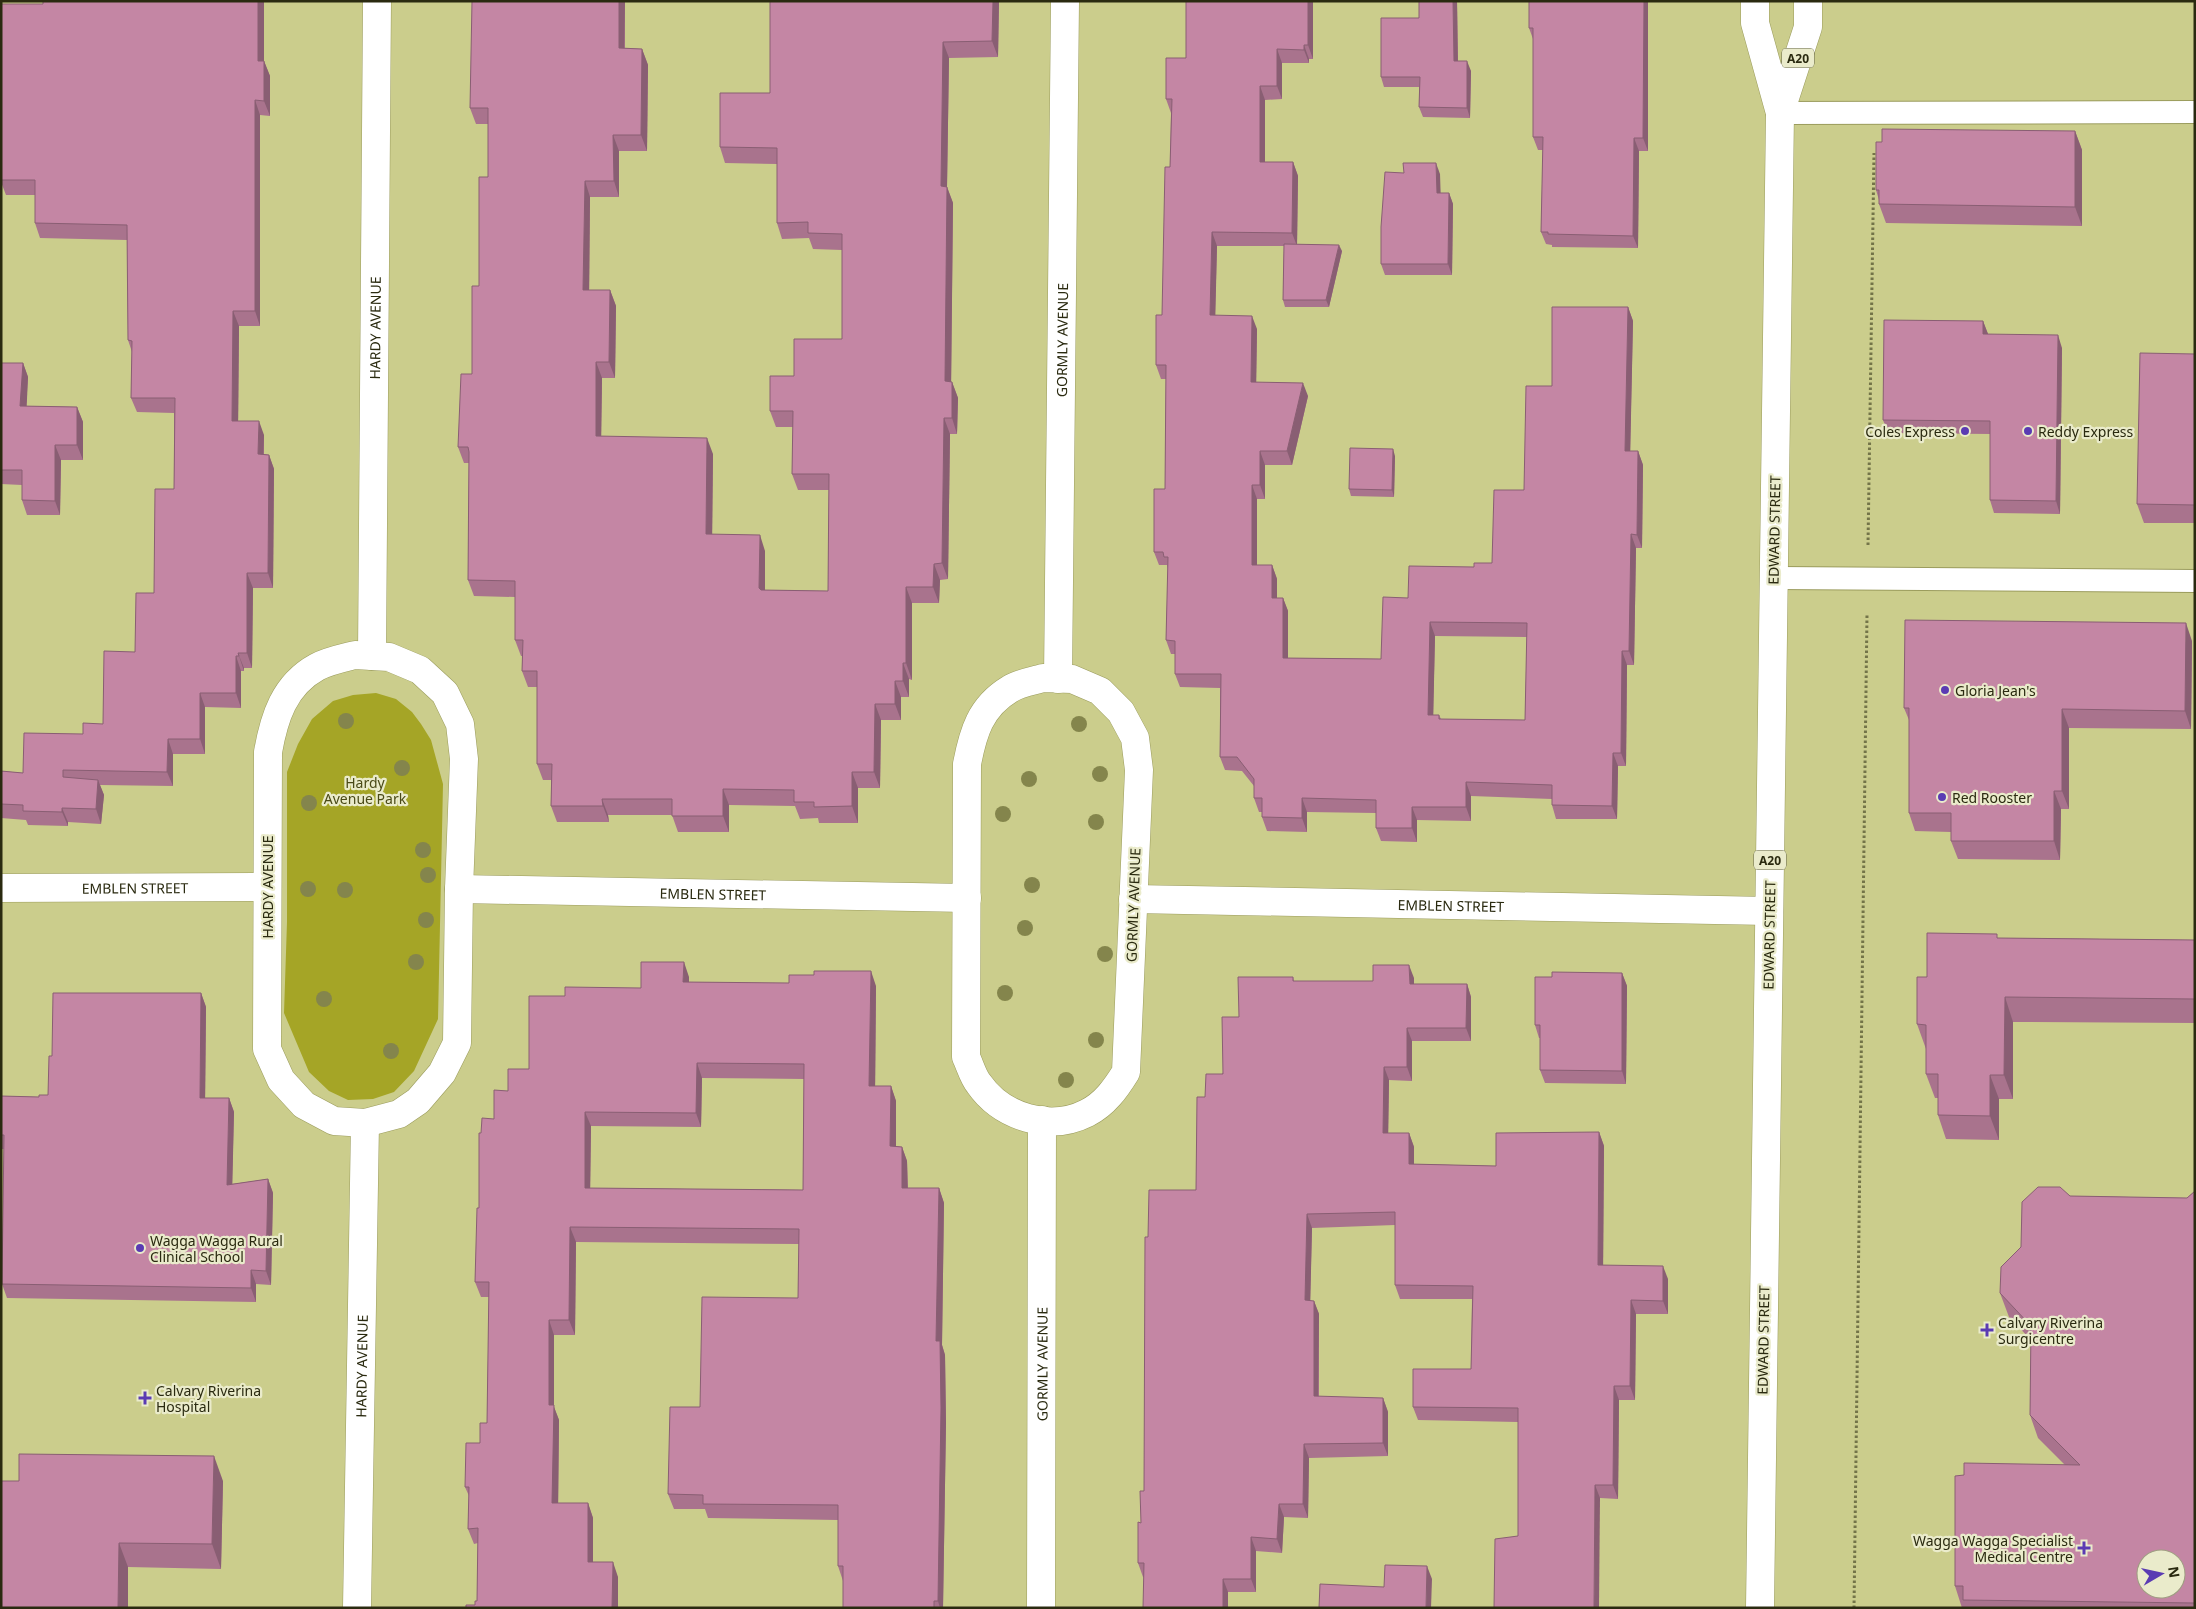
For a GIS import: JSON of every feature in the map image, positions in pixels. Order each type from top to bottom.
[{"type":"main road","name":"HARDY AVENUE","points":[[372,656],[377,1]]},
{"type":"main road","name":"GORMLY AVENUE","points":[[1058,679],[1065,1]]},
{"type":"main road","name":"EDWARD STREET","points":[[1755,1],[1755,23],[1780,113],[1760,1608]]},
{"type":"main road","name":"EDWARD STREET","points":[[1780,113],[1808,27],[1808,1]]},
{"type":"main road","name":"HARDY AVENUE","points":[[355,655],[389,656],[420,670],[445,693],[460,724],[464,759],[458,889],[457,1043],[442,1073],[418,1101],[399,1114],[365,1123],[334,1120],[304,1105],[280,1080],[267,1049],[268,887],[268,752],[274,718],[291,689],[317,667],[355,655]]},
{"type":"main road","name":"GORMLY AVENUE","points":[[1043,678],[1072,679],[1100,691],[1121,712],[1135,738],[1139,770],[1126,1072],[1110,1096],[1087,1113],[1058,1121],[1025,1119],[998,1106],[978,1084],[966,1056],[967,898],[967,764],[973,734],[988,708],[1010,688],[1043,678]]},
{"type":"main road","name":"EMBLEN STREET","points":[[1,888],[268,887]]},
{"type":"main road","name":"EMBLEN STREET","points":[[458,889],[967,898]]},
{"type":"main road","name":"EMBLEN STREET","points":[[1133,899],[1768,911]]},
{"type":"main road","name":"GORMLY AVENUE","points":[[1041,1608],[1042,1120]]},
{"type":"main road","name":"HARDY AVENUE","points":[[357,1608],[365,1123]]},
{"type":"lane","points":[[1780,113],[2195,112]]},
{"type":"lane","points":[[1774,578],[2193,582]]},
{"type":"path","points":[[1854,1608],[1874,154]]},
{"type":"green space","name":"Hardy Avenue Park","points":[[376,693],[396,699],[412,712],[421,724],[431,740],[443,784],[438,1019],[414,1071],[394,1092],[373,1099],[348,1100],[329,1091],[309,1072],[284,1013],[287,922],[287,772],[298,744],[312,719],[333,701],[353,695]]},
{"type":"building","points":[[43,1],[258,1],[258,61],[264,61],[264,101],[255,100],[255,311],[233,311],[232,421],[259,421],[258,454],[269,455],[268,573],[247,573],[247,653],[238,653],[239,656],[236,656],[236,693],[200,693],[200,739],[168,739],[167,772],[63,770],[63,777],[98,780],[96,809],[62,808],[62,812],[23,811],[23,805],[1,804],[1,771],[23,773],[24,733],[83,734],[83,723],[103,724],[104,651],[135,652],[136,593],[154,593],[155,489],[174,489],[175,398],[131,398],[132,341],[128,340],[127,225],[35,223],[35,180],[1,180],[1,4],[43,4]]},
{"type":"building","points":[[472,1],[619,1],[619,48],[642,49],[641,135],[613,135],[614,181],[585,181],[583,290],[610,290],[609,362],[596,362],[596,436],[707,438],[706,534],[760,535],[759,588],[761,590],[828,591],[829,474],[792,474],[793,411],[770,411],[770,376],[794,376],[794,339],[842,339],[842,234],[808,233],[808,222],[777,223],[777,148],[720,147],[720,93],[770,93],[770,1],[993,1],[992,41],[943,42],[941,186],[947,187],[945,381],[952,382],[952,418],[944,418],[942,563],[934,564],[933,587],[906,587],[906,663],[903,663],[903,681],[895,681],[895,704],[875,704],[874,772],[852,772],[852,806],[814,807],[814,802],[794,802],[794,790],[723,789],[723,816],[672,816],[672,799],[602,799],[603,806],[551,806],[552,764],[537,764],[537,671],[522,671],[523,640],[515,640],[515,581],[468,580],[469,452],[468,447],[458,447],[461,374],[472,374],[472,286],[479,286],[479,177],[488,177],[488,108],[470,108]]},
{"type":"building","points":[[1186,1],[1308,1],[1308,45],[1304,45],[1304,50],[1277,49],[1277,86],[1260,86],[1260,162],[1293,162],[1292,233],[1212,232],[1210,315],[1252,316],[1251,382],[1303,383],[1287,451],[1260,451],[1260,485],[1252,485],[1252,565],[1272,565],[1272,598],[1283,598],[1283,658],[1381,659],[1383,597],[1408,598],[1409,566],[1474,567],[1474,563],[1492,563],[1494,490],[1524,490],[1526,386],[1552,386],[1552,307],[1628,307],[1625,451],[1638,451],[1637,535],[1631,534],[1629,651],[1622,651],[1621,753],[1613,753],[1612,806],[1552,805],[1552,785],[1466,782],[1466,807],[1412,807],[1412,828],[1376,828],[1376,800],[1302,798],[1302,818],[1262,817],[1262,798],[1254,798],[1254,779],[1237,757],[1220,757],[1221,674],[1175,674],[1175,641],[1166,640],[1168,557],[1164,557],[1163,552],[1154,552],[1154,489],[1165,489],[1166,365],[1156,365],[1156,315],[1162,315],[1165,167],[1170,167],[1172,99],[1166,99],[1166,58],[1186,58]],"holes":[[[1430,622],[1527,623],[1525,720],[1439,719],[1439,715],[1428,715]]]},
{"type":"building","points":[[1419,1],[1453,1],[1454,61],[1467,61],[1467,108],[1419,107],[1420,77],[1381,77],[1381,18],[1419,18]]},
{"type":"building","points":[[1529,1],[1644,1],[1643,138],[1634,138],[1633,236],[1548,234],[1548,232],[1541,232],[1543,137],[1533,137],[1533,28],[1529,28]]},
{"type":"building","points":[[1882,129],[2075,131],[2075,207],[1879,204],[1879,190],[1876,190],[1876,142],[1882,142]]},
{"type":"building","points":[[1403,163],[1436,163],[1437,193],[1449,193],[1448,264],[1381,264],[1381,227],[1385,172],[1404,173]]},
{"type":"building","points":[[1284,244],[1339,245],[1326,300],[1283,300]]},
{"type":"building","points":[[1884,320],[1983,321],[1983,334],[2058,335],[2056,501],[1990,500],[1990,421],[1883,420]]},
{"type":"building","points":[[2140,353],[2195,354],[2195,505],[2137,504]]},
{"type":"building","points":[[1,363],[23,363],[20,406],[77,407],[77,445],[55,445],[55,501],[22,500],[22,470],[1,470]]},
{"type":"building","points":[[1350,448],[1393,449],[1392,490],[1349,489]]},
{"type":"building","points":[[1905,620],[2186,623],[2185,711],[2062,709],[2062,791],[2054,791],[2054,841],[1951,841],[1951,813],[1909,813],[1909,708],[1904,708]]},
{"type":"building","points":[[1927,933],[1997,934],[1997,938],[2195,940],[2195,999],[2005,997],[2004,1075],[1990,1075],[1990,1116],[1938,1115],[1938,1074],[1926,1074],[1926,1025],[1917,1024],[1917,977],[1927,977]]},
{"type":"building","points":[[641,962],[684,962],[683,982],[789,983],[789,975],[814,975],[814,971],[871,971],[869,1086],[891,1086],[890,1146],[902,1147],[902,1188],[939,1188],[936,1341],[940,1341],[941,1408],[938,1601],[934,1601],[934,1608],[843,1608],[843,1566],[838,1566],[838,1505],[703,1504],[703,1495],[668,1494],[670,1407],[700,1407],[702,1297],[798,1298],[799,1229],[570,1227],[569,1320],[549,1320],[549,1405],[554,1405],[552,1503],[588,1503],[588,1562],[613,1562],[612,1608],[466,1608],[466,1605],[475,1605],[475,1601],[477,1601],[478,1528],[468,1529],[469,1487],[465,1487],[466,1443],[480,1443],[480,1423],[487,1423],[489,1282],[475,1282],[477,1208],[479,1208],[479,1133],[481,1133],[482,1118],[494,1119],[494,1090],[508,1091],[508,1069],[529,1069],[529,996],[565,996],[565,987],[641,988]],"holes":[[[697,1063],[804,1064],[803,1190],[585,1188],[585,1112],[696,1113]]]},
{"type":"building","points":[[1373,965],[1409,965],[1410,984],[1467,984],[1466,1028],[1407,1028],[1407,1067],[1384,1067],[1383,1133],[1409,1133],[1409,1164],[1496,1166],[1496,1133],[1599,1132],[1598,1265],[1663,1266],[1663,1301],[1631,1300],[1630,1386],[1614,1386],[1613,1485],[1595,1485],[1594,1608],[1494,1608],[1495,1539],[1518,1536],[1518,1408],[1413,1407],[1413,1369],[1471,1369],[1473,1286],[1395,1285],[1395,1212],[1307,1214],[1305,1300],[1314,1301],[1314,1396],[1383,1398],[1383,1443],[1304,1444],[1303,1504],[1279,1504],[1277,1539],[1251,1537],[1251,1579],[1223,1579],[1223,1608],[1143,1608],[1144,1563],[1138,1563],[1138,1522],[1141,1523],[1140,1491],[1144,1491],[1145,1237],[1148,1237],[1149,1190],[1196,1190],[1197,1097],[1205,1097],[1206,1074],[1223,1074],[1222,1017],[1239,1017],[1238,977],[1293,977],[1293,981],[1373,981]]},
{"type":"building","points":[[1552,972],[1622,973],[1622,1071],[1540,1070],[1540,1025],[1535,1025],[1535,977],[1552,977]]},
{"type":"building","points":[[53,993],[201,993],[200,1098],[229,1098],[227,1185],[268,1179],[266,1271],[251,1270],[251,1288],[2,1284],[4,1135],[1,1135],[1,1096],[39,1097],[39,1095],[48,1095],[49,1056],[52,1056]]},
{"type":"building","points":[[2038,1187],[2060,1187],[2070,1196],[2187,1198],[2195,1191],[2195,1603],[1963,1600],[1963,1586],[1955,1586],[1955,1476],[1964,1475],[1964,1463],[2080,1465],[2030,1415],[2031,1326],[2000,1293],[2001,1267],[2021,1247],[2022,1202]]},
{"type":"building","points":[[19,1454],[214,1456],[212,1544],[119,1543],[118,1608],[1,1608],[1,1481],[19,1481]]},
{"type":"building","points":[[1385,1565],[1427,1566],[1426,1608],[1319,1608],[1320,1584],[1384,1587]]},
{"type":"place","name":"Coles Express","points":[[1965,431]]},
{"type":"place","name":"Reddy Express","points":[[2028,431]]},
{"type":"place","name":"Gloria Jean's","points":[[1945,690]]},
{"type":"place","name":"Red Rooster","points":[[1942,797]]},
{"type":"place","name":"Wagga Wagga Rural Clinical School","points":[[140,1248]]},
{"type":"place","name":"Calvary Riverina Surgicentre","points":[[1987,1330]]},
{"type":"place","name":"Calvary Riverina Hospital","points":[[145,1398]]},
{"type":"place","name":"Wagga Wagga Specialist Medical Centre","points":[[2084,1548]]}]
